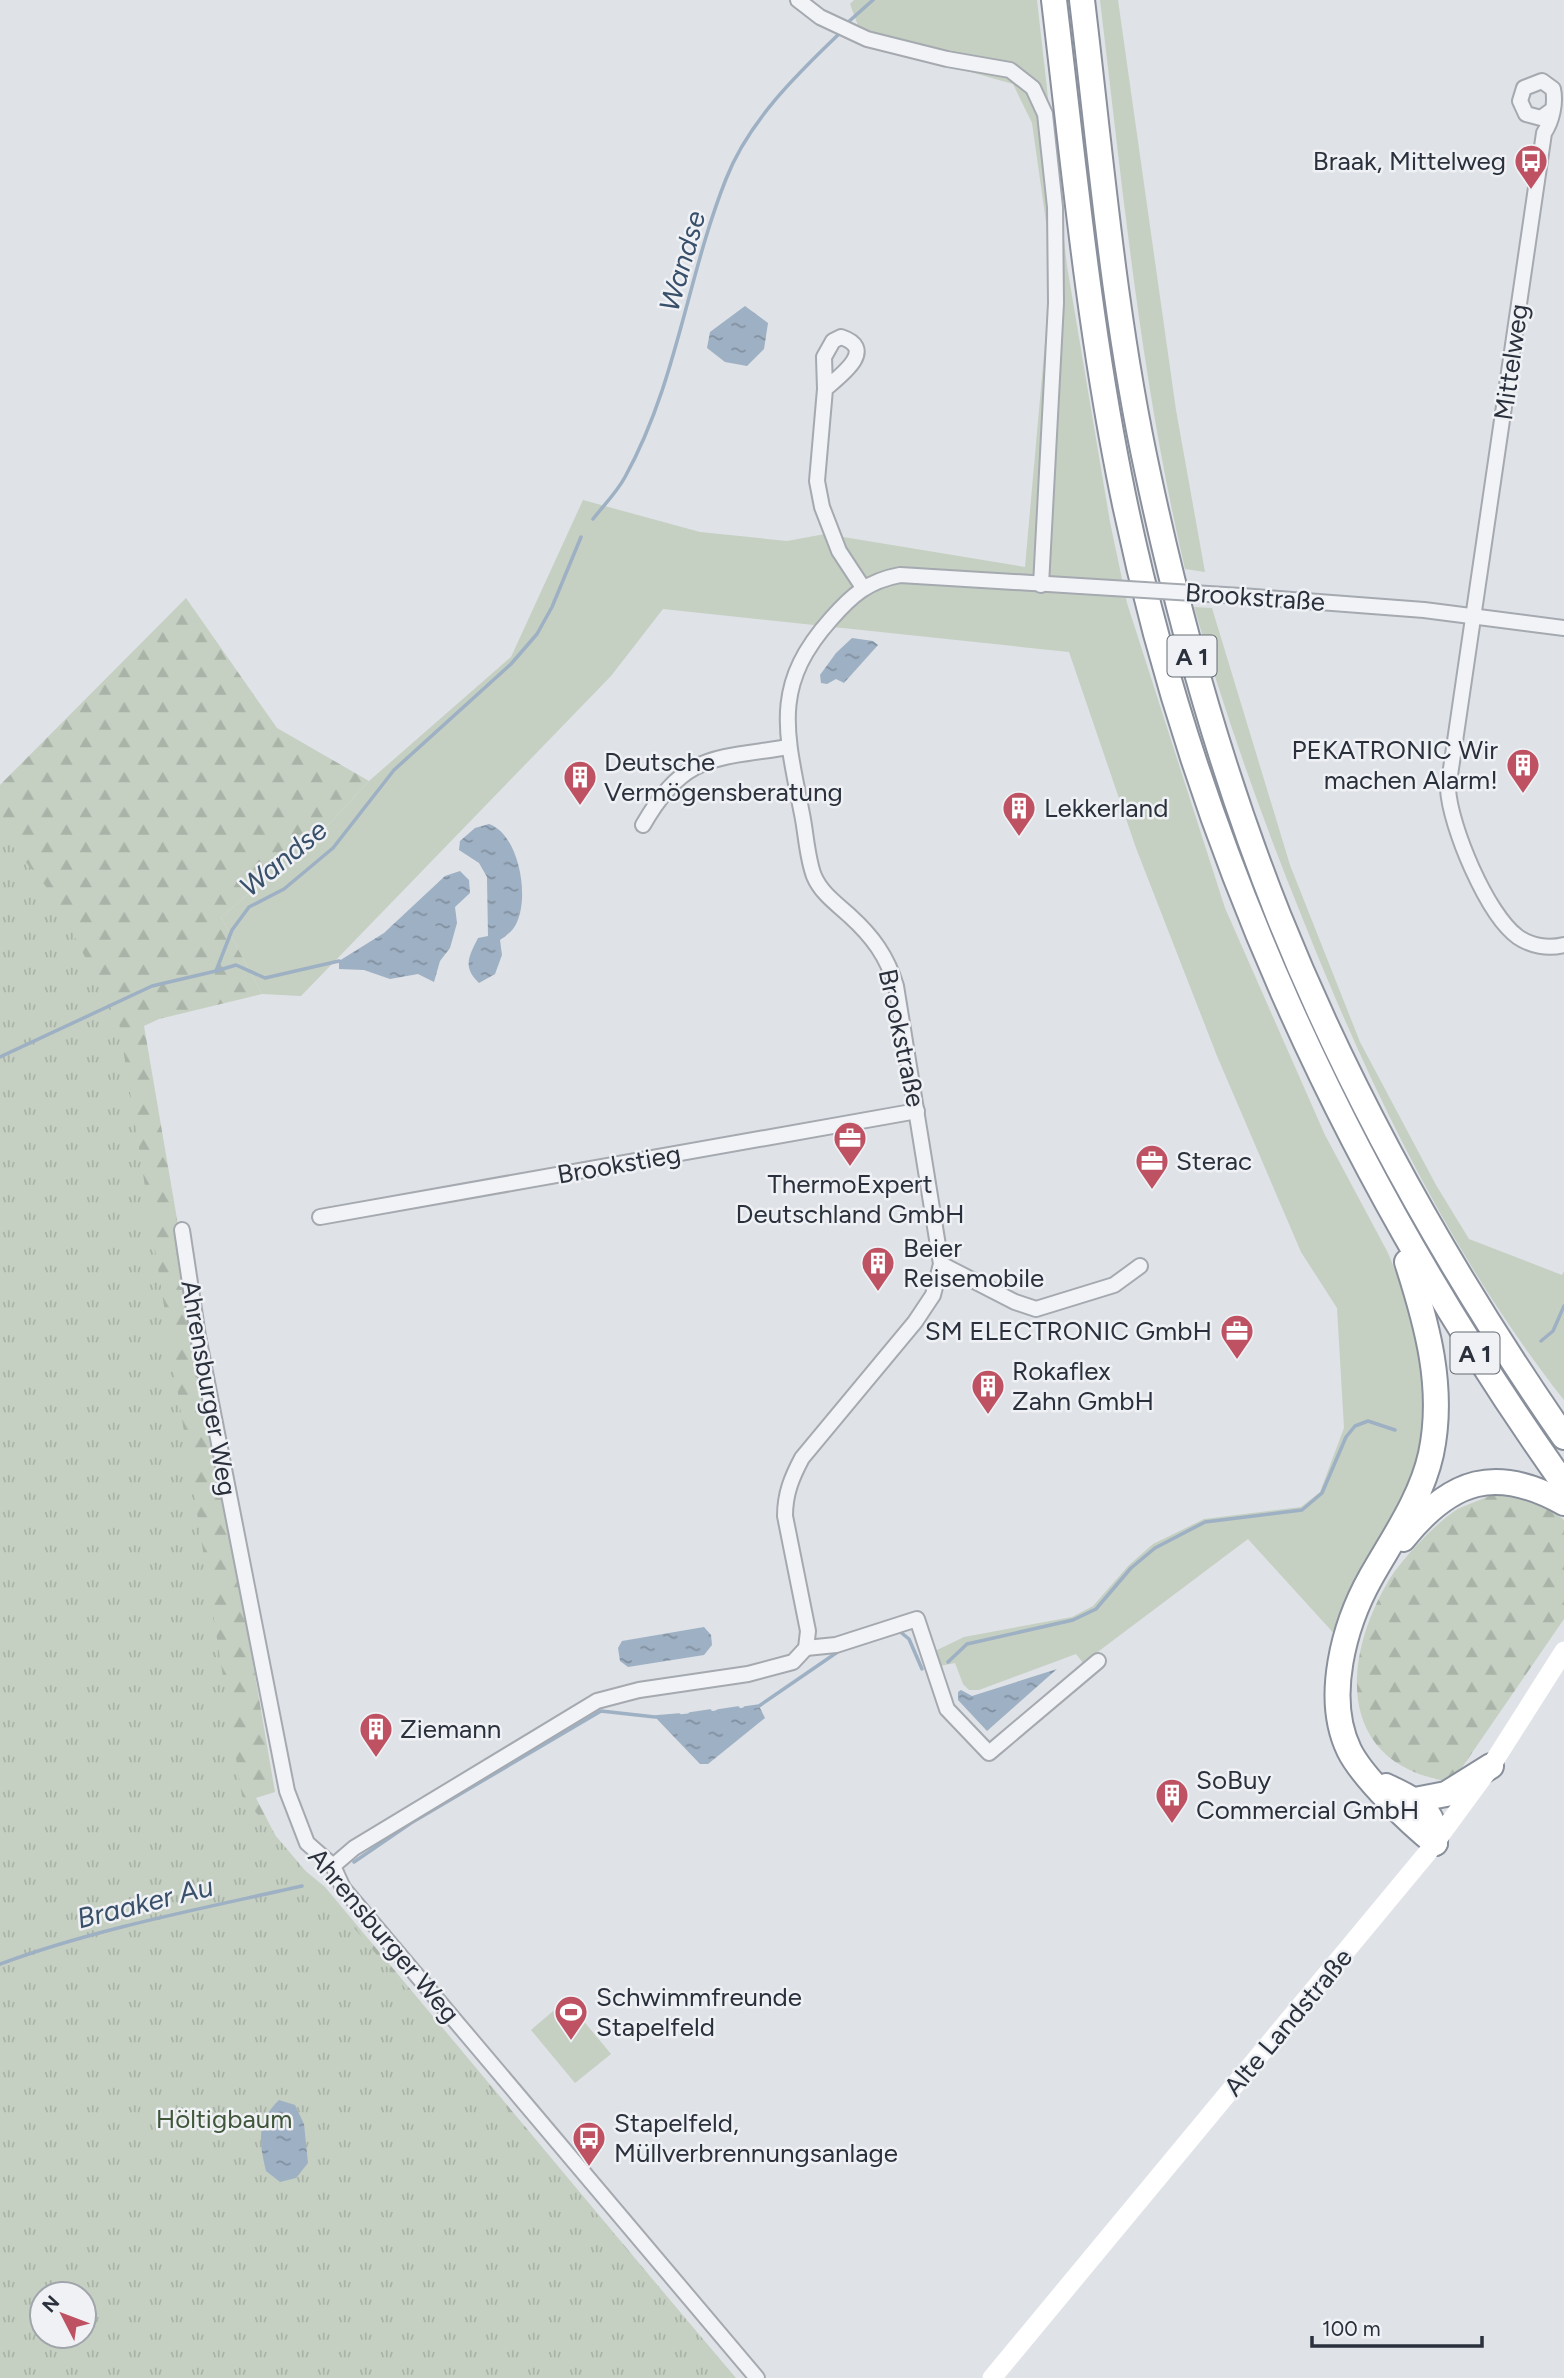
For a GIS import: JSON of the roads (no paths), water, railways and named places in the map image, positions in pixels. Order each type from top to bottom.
[{"type":"highway","name":"A 1","points":[[1054,0],[1088,293],[1119,477],[1158,635],[1201,786],[1253,928],[1313,1064],[1393,1218],[1459,1329],[1564,1484]]},
{"type":"highway","name":"A 1","points":[[1082,0],[1116,287],[1147,470],[1180,617],[1233,790],[1279,918],[1338,1050],[1390,1154],[1454,1267],[1564,1437]]},
{"type":"highway","points":[[1393,1218],[1418,1296],[1434,1364],[1435,1428],[1430,1456],[1417,1493],[1369,1580],[1344,1646],[1339,1711],[1350,1752],[1414,1826],[1435,1843]]},
{"type":"highway","points":[[1369,1580],[1413,1526],[1459,1491],[1496,1480],[1513,1481],[1564,1503]]},
{"type":"highway","points":[[1415,1800],[1446,1794],[1491,1766]]},
{"type":"highway","points":[[1370,1778],[1415,1800],[1433,1820],[1435,1843]]},
{"type":"main road","name":"Alte Landstraße","points":[[992,2378],[1435,1843],[1491,1766],[1564,1651]]},
{"type":"street","points":[[798,0],[820,17],[867,39],[947,59],[1010,70],[1033,88],[1045,114],[1055,207],[1056,303],[1041,585]]},
{"type":"street","name":"Mittelweg","points":[[1546,120],[1450,772],[1449,802],[1469,858],[1506,927],[1529,944],[1564,945]]},
{"type":"street","points":[[825,389],[817,481],[822,507],[839,551],[862,586]]},
{"type":"street","name":"Brookstraße","points":[[806,1648],[808,1630],[785,1516],[785,1497],[792,1477],[803,1458],[915,1322],[933,1295],[941,1264],[892,972],[878,945],[830,899],[814,876],[789,747],[788,707],[794,671],[814,638],[862,586],[900,575],[1241,596],[1474,616],[1564,628]]},
{"type":"street","points":[[643,825],[662,793],[689,769],[718,759],[789,747]]},
{"type":"street","name":"Brookstieg","points":[[320,1217],[917,1111]]},
{"type":"street","name":"Ahrensburger Weg","points":[[182,1230],[198,1336],[287,1791],[307,1843],[334,1866],[343,1888],[757,2378]]},
{"type":"street","points":[[941,1264],[1014,1302],[1036,1309],[1114,1285],[1140,1266]]},
{"type":"street","points":[[334,1866],[354,1848],[597,1701],[639,1690],[764,1670],[793,1662],[806,1648],[836,1645],[917,1619],[947,1709],[989,1753],[1098,1661]]},
{"type":"water","points":[[745,306],[768,323],[764,349],[747,366],[725,362],[707,348],[710,332]]},
{"type":"water","points":[[852,638],[873,641],[878,645],[844,683],[836,679],[827,684],[821,683],[820,675],[836,653]]},
{"type":"water","points":[[489,824],[500,830],[515,855],[520,871],[522,903],[513,929],[500,940],[502,955],[495,974],[479,983],[470,972],[469,961],[478,938],[488,936],[487,877],[479,863],[459,850],[460,841],[475,828]]},
{"type":"water","points":[[460,871],[469,880],[470,893],[455,907],[457,923],[450,948],[440,961],[434,982],[418,974],[390,979],[364,970],[339,969],[339,961],[384,933],[445,876]]},
{"type":"water","points":[[704,1627],[711,1635],[712,1645],[704,1655],[628,1667],[620,1661],[618,1648],[622,1641]]},
{"type":"water","points":[[1057,1669],[987,1731],[958,1700],[958,1692],[961,1690],[972,1696]]},
{"type":"water","points":[[759,1706],[765,1718],[708,1764],[700,1764],[655,1717]]},
{"type":"water","points":[[279,2100],[295,2105],[304,2124],[308,2163],[296,2178],[280,2182],[266,2171],[261,2142],[266,2116]]},
{"type":"waterway","name":"Wandse","points":[[846,24],[873,0]]},
{"type":"waterway","name":"Wandse","points":[[593,519],[625,477],[643,441],[670,367],[713,216],[735,158],[775,100],[840,33]]},
{"type":"waterway","name":"Wandse","points":[[0,1057],[152,986],[216,971],[232,930],[249,907],[284,889],[333,848],[394,770],[511,664],[537,634],[552,607],[581,537]]},
{"type":"waterway","points":[[216,971],[236,965],[265,978],[339,961]]},
{"type":"waterway","name":"Braaker Au","points":[[1541,1341],[1553,1331],[1564,1306]]},
{"type":"waterway","name":"Braaker Au","points":[[948,1662],[967,1644],[1073,1620],[1096,1609],[1131,1568],[1155,1548],[1205,1522],[1302,1510],[1322,1493],[1346,1437],[1355,1426],[1368,1421],[1395,1430]]},
{"type":"waterway","name":"Braaker Au","points":[[898,1630],[909,1639],[922,1669]]},
{"type":"waterway","name":"Braaker Au","points":[[745,1708],[759,1706],[839,1651]]},
{"type":"waterway","name":"Braaker Au","points":[[718,1711],[738,1708]]},
{"type":"waterway","name":"Braaker Au","points":[[354,1862],[411,1823],[601,1711],[655,1717],[679,1715]]},
{"type":"waterway","name":"Braaker Au","points":[[690,1714],[710,1711]]},
{"type":"waterway","name":"Braaker Au","points":[[0,1964],[112,1930],[302,1886]]},
{"type":"place","name":"Braak, Mittelweg","points":[[1531,191]]},
{"type":"place","name":"PEKATRONIC Wir machen Alarm!","points":[[1523,795]]},
{"type":"place","name":"Deutsche Vermögensberatung","points":[[580,807]]},
{"type":"place","name":"Lekkerland","points":[[1019,838]]},
{"type":"place","name":"ThermoExpert Deutschland GmbH","points":[[850,1168]]},
{"type":"place","name":"Sterac","points":[[1152,1191]]},
{"type":"place","name":"Beier Reisemobile","points":[[878,1293]]},
{"type":"place","name":"SM ELECTRONIC GmbH","points":[[1237,1361]]},
{"type":"place","name":"Rokaflex Zahn GmbH","points":[[988,1416]]},
{"type":"place","name":"Ziemann","points":[[376,1759]]},
{"type":"place","name":"SoBuy Commercial GmbH","points":[[1172,1825]]},
{"type":"place","name":"Schwimmfreunde Stapelfeld","points":[[571,2042]]},
{"type":"place","name":"Stapelfeld, Müllverbrennungsanlage","points":[[589,2168]]},
{"type":"park label","name":"Höltigbaum","points":[[224,2119]]}]
